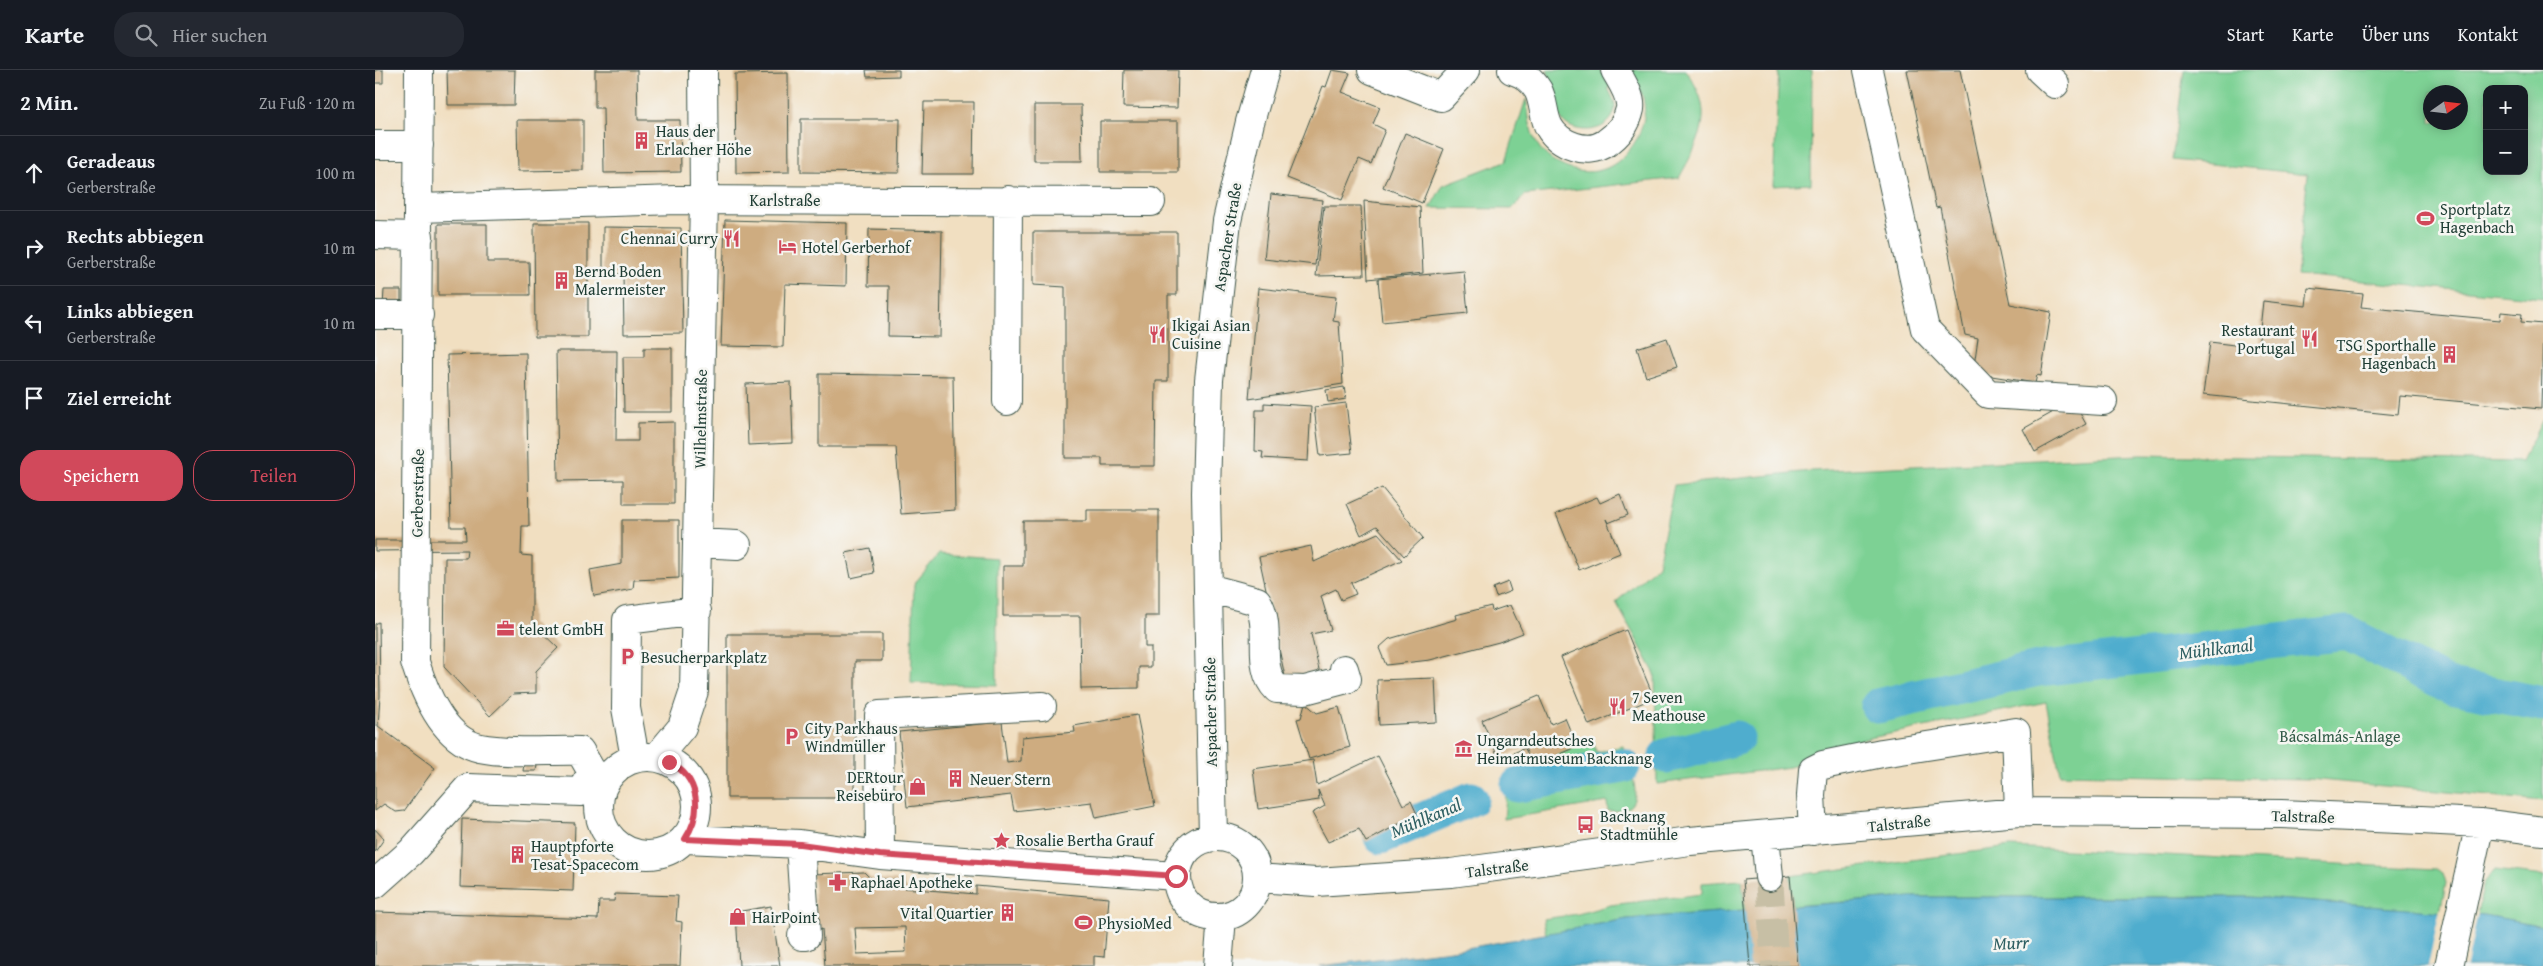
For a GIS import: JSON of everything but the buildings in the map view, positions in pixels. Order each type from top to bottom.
[{"type":"street","name":"Gerberstraße","points":[[419,70],[419,307],[415,662],[423,690],[436,712],[459,738],[479,748],[580,751],[599,775]]},
{"type":"street","name":"Wilhelmstraße","points":[[646,758],[682,727],[694,691],[704,200],[703,70]]},
{"type":"street","name":"Aspacher Straße","points":[[1213,836],[1206,459],[1209,380],[1227,222],[1250,122],[1265,70]]},
{"type":"street","points":[[1372,70],[1441,97],[1466,70]]},
{"type":"street","points":[[1511,70],[1525,74],[1539,91],[1546,120],[1555,133],[1572,147],[1588,148],[1604,145],[1617,136],[1628,114],[1630,108],[1628,93],[1615,70]]},
{"type":"street","points":[[1868,70],[1925,329],[1988,394],[2103,401]]},
{"type":"street","points":[[375,145],[419,145]]},
{"type":"street","name":"Karlstraße","points":[[419,208],[704,200],[1151,202]]},
{"type":"street","points":[[1007,401],[1008,200]]},
{"type":"street","points":[[375,235],[419,236]]},
{"type":"street","points":[[375,315],[419,307]]},
{"type":"street","points":[[698,543],[737,545]]},
{"type":"street","points":[[1208,588],[1257,601],[1264,618],[1267,673],[1277,689],[1305,690],[1345,674]]},
{"type":"street","points":[[646,758],[626,708],[627,620],[697,611]]},
{"type":"street","points":[[880,855],[879,715],[1042,706]]},
{"type":"street","points":[[1813,832],[1811,796],[1813,770],[1823,765],[1882,753],[2015,732],[2019,812]]},
{"type":"street","points":[[375,884],[411,852],[468,788],[581,792],[599,775],[623,763],[646,758],[677,766],[689,780],[695,792],[697,805],[695,821],[685,839],[671,850],[657,855],[640,855],[625,850],[612,840],[603,826],[599,810],[599,775]]},
{"type":"street","name":"Talstraße","points":[[1257,878],[1316,882],[1451,873],[1690,841],[1813,832],[2019,812],[2281,814],[2480,823],[2543,831]]},
{"type":"street","points":[[2449,966],[2480,823]]},
{"type":"street","points":[[1765,835],[1769,877]]},
{"type":"street","points":[[1213,836],[1224,837],[1244,847],[1251,856],[1257,878],[1249,900],[1241,908],[1221,917],[1201,914],[1191,908],[1178,888],[1176,876],[1178,865],[1191,845],[1213,836]]},
{"type":"street","points":[[685,839],[800,844],[880,855],[1176,876]]},
{"type":"street","points":[[800,844],[806,936],[802,936]]},
{"type":"street","points":[[1218,966],[1221,917]]},
{"type":"green space","points":[[1547,70],[1600,70],[1610,86],[1608,88],[1615,104],[1613,115],[1608,122],[1601,127],[1584,130],[1567,125],[1558,114]]},
{"type":"green space","points":[[1625,70],[1685,70],[1695,85],[1701,99],[1702,124],[1694,150],[1679,178],[1525,195],[1512,209],[1430,208],[1443,185],[1506,161],[1526,99],[1533,136],[1540,149],[1556,163],[1576,171],[1586,172],[1607,168],[1617,162],[1633,145],[1639,134],[1645,111],[1639,88]]},
{"type":"green space","points":[[1779,70],[1812,70],[1811,184],[1773,186]]},
{"type":"green space","name":"Sportplatz Hagenbach","points":[[2184,70],[2543,70],[2543,298],[2297,275],[2308,174],[2172,160]]},
{"type":"green space","name":"Bácsalmás-Anlage","points":[[2543,419],[2543,801],[2309,779],[2060,774],[2046,702],[1831,746],[1790,767],[1657,784],[1655,674],[1616,602],[1658,565],[1674,485],[1811,471],[2140,455],[2521,462]]},
{"type":"green space","points":[[939,554],[997,558],[997,685],[911,683],[914,584]]},
{"type":"green space","points":[[1593,739],[1596,752],[1623,746],[1635,793],[1634,800],[1629,807],[1608,811],[1607,802],[1504,819],[1508,773],[1532,766]]},
{"type":"green space","points":[[2010,847],[2436,869],[2443,873],[2446,883],[2440,912],[2250,897],[1911,897],[1793,906],[1790,876]]},
{"type":"green space","points":[[2495,870],[2543,876],[2543,926],[2477,914],[2484,883]]},
{"type":"green space","points":[[1742,880],[1745,910],[1627,919],[1546,934],[1543,919],[1578,914],[1610,905],[1702,894],[1702,883]]},
{"type":"water","name":"Murr","points":[[1911,897],[2250,897],[2485,915],[2543,926],[2543,966],[1320,966],[1467,948],[1627,919]]},
{"type":"pier","points":[[2440,909],[2478,912],[2467,966],[2428,966]]},
{"type":"waterway","name":"Mühlkanal","points":[[1878,706],[2038,669],[2347,633],[2450,686],[2543,704]]},
{"type":"waterway","name":"Mühlkanal","points":[[1666,756],[1737,738]]},
{"type":"waterway","name":"Mühlkanal","points":[[1518,785],[1623,766]]},
{"type":"waterway","name":"Mühlkanal","points":[[1381,837],[1471,799]]},
{"type":"tunnel","points":[[1769,877],[1775,966]]},
{"type":"place","name":"Haus der Erlacher Höhe","points":[[642,140]]},
{"type":"place","name":"Sportplatz Hagenbach","points":[[2426,218]]},
{"type":"place","name":"Chennai Curry","points":[[732,238]]},
{"type":"place","name":"Hotel Gerberhof","points":[[788,247]]},
{"type":"place","name":"Bernd Boden Malermeister","points":[[561,280]]},
{"type":"place","name":"Ikigai Asian Cuisine","points":[[1158,334]]},
{"type":"place","name":"Restaurant Portugal","points":[[2309,339]]},
{"type":"place","name":"TSG Sporthalle Hagenbach","points":[[2450,354]]},
{"type":"place","name":"telent GmbH","points":[[505,629]]},
{"type":"place","name":"Besucherparkplatz","points":[[627,657]]},
{"type":"place","name":"7 Seven Meathouse","points":[[1618,706]]},
{"type":"place","name":"City Parkhaus Windmüller","points":[[791,737]]},
{"type":"place","name":"Ungarndeutsches Heimatmuseum Backnang","points":[[1463,749]]},
{"type":"place","name":"Neuer Stern","points":[[956,779]]},
{"type":"place","name":"DERtour Reisebüro","points":[[917,786]]},
{"type":"place","name":"Backnang Stadtmühle","points":[[1586,825]]},
{"type":"place","name":"Rosalie Bertha Grauf","points":[[1002,840]]},
{"type":"place","name":"Hauptpforte Tesat-Spacecom","points":[[517,855]]},
{"type":"place","name":"Raphael Apotheke","points":[[837,882]]},
{"type":"place","name":"Vital Quartier","points":[[1007,913]]},
{"type":"place","name":"HairPoint","points":[[738,917]]},
{"type":"place","name":"PhysioMed","points":[[1084,923]]},
{"type":"route","points":[[669,762],[677,766],[684,773],[695,792],[697,805],[695,821],[685,839],[800,844],[880,855],[1176,876]]}]
